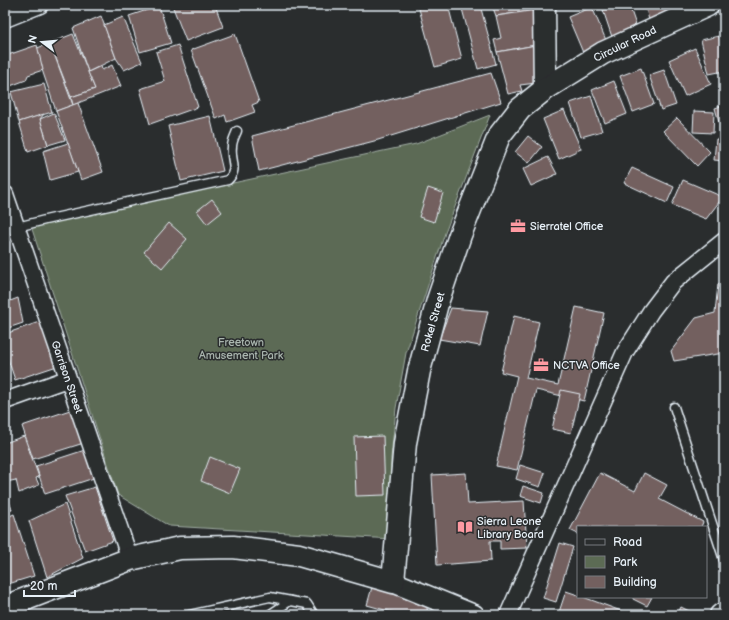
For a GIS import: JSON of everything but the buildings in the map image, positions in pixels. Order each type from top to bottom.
[{"type":"main road","points":[[544,5],[545,89]]},
{"type":"main road","name":"Circular Road","points":[[545,89],[604,53],[708,5]]},
{"type":"main road","name":"Rokel Street","points":[[393,582],[404,443],[419,371],[438,300],[460,235],[499,136],[520,109],[545,89]]},
{"type":"main road","points":[[5,607],[130,559],[180,548],[233,547],[299,555],[393,582]]},
{"type":"street","points":[[5,19],[40,5]]},
{"type":"street","name":"Garrison Street","points":[[5,194],[11,219],[130,559]]},
{"type":"street","points":[[508,615],[626,352],[651,311],[673,282],[724,241]]},
{"type":"street","points":[[5,402],[67,379]]},
{"type":"street","points":[[393,582],[474,615]]},
{"type":"street","points":[[720,615],[724,612]]},
{"type":"lane","points":[[11,219],[45,220],[228,180],[233,175],[235,168],[232,147],[237,131]]},
{"type":"lane","points":[[674,407],[724,560]]},
{"type":"lane","points":[[189,615],[270,597],[308,604],[314,615]]},
{"type":"lane","points":[[269,615],[290,601]]},
{"type":"green space","name":"Freetown Amusement Park","points":[[490,115],[445,233],[406,353],[396,408],[391,458],[392,539],[169,526],[118,495],[31,226],[416,144]]},
{"type":"place","name":"Sierratel Office","points":[[518,226]]},
{"type":"place","name":"NCTVA Office","points":[[541,365]]},
{"type":"place","name":"Sierra Leone Library Board","points":[[465,527]]}]
